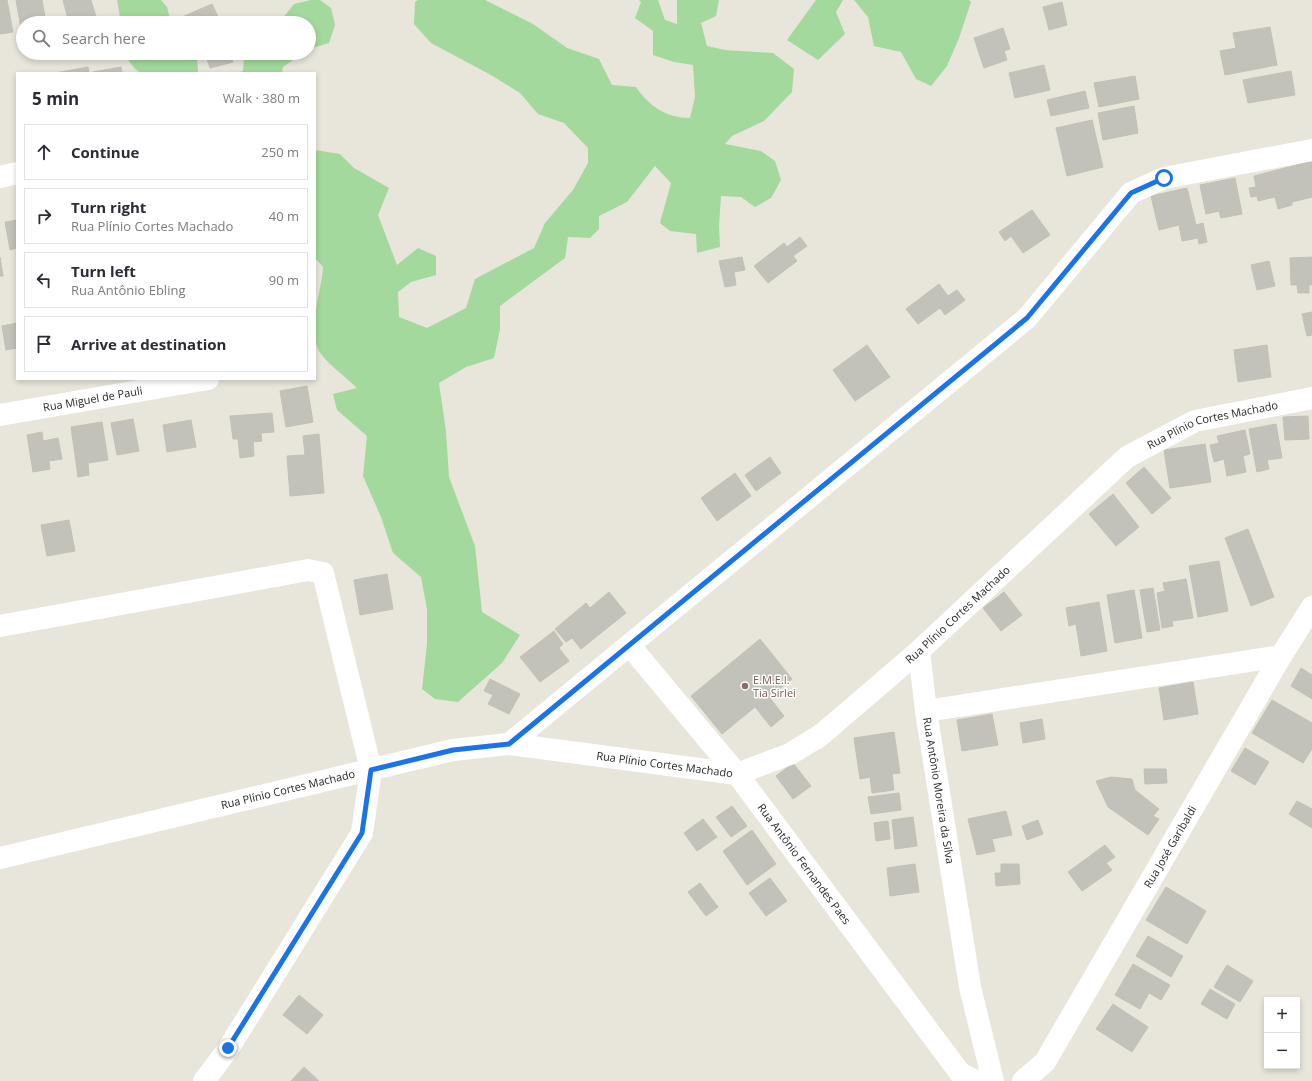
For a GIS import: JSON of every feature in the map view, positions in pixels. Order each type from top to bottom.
[{"type":"street","points":[[509,744],[1027,318],[1131,193],[1164,178],[1312,150]]},
{"type":"street","points":[[0,177],[16,173]]},
{"type":"street","name":"Rua Miguel de Pauli","points":[[0,415],[202,380]]},
{"type":"street","name":"Rua Plínio Cortes Machado","points":[[0,858],[453,750],[509,744],[737,774],[790,754],[821,735],[919,651],[1127,457],[1195,421],[1312,398]]},
{"type":"street","points":[[0,626],[308,570],[323,573],[371,770],[362,833],[228,1048],[204,1081]]},
{"type":"street","name":"Rua José Garibaldi","points":[[1023,1081],[1045,1062],[1281,656],[1312,607]]},
{"type":"street","name":"Rua Antônio Fernandes Paes","points":[[630,646],[737,774],[960,1073],[976,1081]]},
{"type":"street","points":[[919,651],[926,711]]},
{"type":"street","name":"Rua Antônio Moreira da Silva","points":[[993,1081],[970,987],[926,711],[1281,656]]},
{"type":"green space","points":[[117,0],[161,0],[167,7],[169,16],[120,16]]},
{"type":"green space","points":[[311,0],[320,0],[331,8],[335,25],[329,43],[316,47],[316,16],[285,16],[294,4]]},
{"type":"green space","points":[[418,0],[485,0],[533,24],[567,48],[599,59],[612,85],[636,87],[652,105],[673,116],[690,118],[695,97],[693,65],[674,62],[653,55],[653,31],[635,18],[641,2],[639,0],[658,0],[665,20],[677,24],[677,0],[719,0],[716,16],[701,23],[707,46],[725,50],[773,53],[794,69],[792,92],[764,121],[732,136],[725,144],[761,151],[775,161],[781,180],[771,198],[755,207],[741,197],[721,196],[719,226],[720,247],[697,253],[696,234],[670,231],[660,223],[671,183],[655,166],[627,202],[599,216],[599,229],[590,238],[568,237],[565,258],[500,306],[500,329],[494,358],[466,367],[439,383],[446,432],[449,477],[475,546],[482,612],[520,635],[502,663],[458,702],[435,699],[422,689],[427,644],[427,609],[421,577],[393,553],[381,517],[363,476],[367,436],[337,410],[333,394],[357,388],[325,359],[316,345],[316,312],[323,267],[316,259],[316,150],[340,154],[354,168],[389,188],[378,215],[397,265],[418,248],[436,256],[436,275],[411,282],[398,292],[399,317],[427,328],[466,308],[475,279],[534,248],[545,223],[573,190],[588,163],[588,148],[564,123],[538,114],[520,93],[491,75],[431,43],[414,24],[415,2]]},
{"type":"green space","points":[[816,0],[843,0],[836,12],[845,34],[818,60],[787,40]]},
{"type":"green space","points":[[854,0],[969,0],[971,2],[959,38],[947,66],[931,86],[916,79],[901,52],[874,46],[868,17]]},
{"type":"green space","points":[[128,60],[197,60],[198,72],[140,72],[135,69]]},
{"type":"green space","points":[[244,60],[293,60],[283,67],[282,72],[238,72],[243,71]]},
{"type":"building","points":[[0,0],[7,0],[13,32],[0,34]]},
{"type":"building","points":[[16,0],[42,0],[45,16],[19,16]]},
{"type":"building","points":[[63,0],[91,0],[96,16],[67,16]]},
{"type":"building","points":[[1062,2],[1067,25],[1049,30],[1043,7]]},
{"type":"building","points":[[212,4],[218,16],[184,16]]},
{"type":"building","points":[[1270,27],[1277,65],[1225,75],[1220,51],[1236,48],[1233,33]]},
{"type":"building","points":[[1003,28],[1010,49],[1004,51],[1007,60],[984,68],[974,38]]},
{"type":"building","points":[[207,60],[232,60],[233,62],[210,68]]},
{"type":"building","points":[[1044,65],[1050,90],[1015,98],[1009,73]]},
{"type":"building","points":[[88,67],[89,72],[60,72]]},
{"type":"building","points":[[121,67],[122,72],[93,72]]},
{"type":"building","points":[[1291,71],[1295,95],[1248,103],[1243,80]]},
{"type":"building","points":[[1135,76],[1139,99],[1099,107],[1094,83]]},
{"type":"building","points":[[1085,91],[1089,108],[1051,116],[1047,100]]},
{"type":"building","points":[[1134,106],[1138,133],[1103,140],[1098,113]]},
{"type":"building","points":[[1092,120],[1103,167],[1067,176],[1056,128]]},
{"type":"building","points":[[1312,161],[1312,197],[1292,202],[1292,205],[1278,209],[1275,197],[1258,201],[1257,196],[1251,197],[1249,188],[1256,187],[1254,176]]},
{"type":"building","points":[[1235,178],[1242,214],[1221,218],[1219,211],[1206,214],[1200,185]]},
{"type":"building","points":[[1187,188],[1196,225],[1203,223],[1207,242],[1199,244],[1198,238],[1182,241],[1179,225],[1159,230],[1151,196]]},
{"type":"building","points":[[1032,210],[1050,235],[1023,253],[1011,236],[1005,241],[999,232]]},
{"type":"building","points":[[16,220],[16,248],[10,250],[5,222]]},
{"type":"building","points":[[800,237],[807,246],[793,256],[797,261],[768,283],[754,266],[784,243],[787,247]]},
{"type":"building","points":[[0,257],[3,276],[0,276]]},
{"type":"building","points":[[742,257],[745,270],[734,272],[736,285],[725,287],[719,261]]},
{"type":"building","points":[[1312,257],[1312,285],[1309,285],[1309,293],[1298,293],[1297,285],[1291,285],[1290,258]]},
{"type":"building","points":[[1269,261],[1275,286],[1257,290],[1251,265]]},
{"type":"building","points":[[939,284],[948,296],[957,290],[965,300],[945,315],[940,308],[918,324],[906,309]]},
{"type":"building","points":[[1312,312],[1312,335],[1307,336],[1302,314]]},
{"type":"building","points":[[16,323],[16,348],[6,350],[2,326]]},
{"type":"building","points":[[867,345],[890,377],[855,401],[833,370]]},
{"type":"building","points":[[1267,345],[1271,377],[1238,382],[1234,350]]},
{"type":"building","points":[[307,386],[313,422],[286,427],[280,391]]},
{"type":"building","points":[[272,413],[274,432],[261,433],[262,441],[253,442],[254,456],[240,458],[238,439],[233,439],[230,416]]},
{"type":"building","points":[[1308,416],[1309,439],[1285,440],[1283,417]]},
{"type":"building","points":[[133,419],[139,451],[117,455],[111,423]]},
{"type":"building","points":[[191,420],[196,447],[167,452],[163,425]]},
{"type":"building","points":[[102,422],[108,460],[88,463],[89,475],[78,477],[71,427]]},
{"type":"building","points":[[1276,424],[1282,458],[1267,460],[1269,469],[1257,472],[1249,429]]},
{"type":"building","points":[[1245,430],[1250,454],[1243,456],[1246,472],[1227,476],[1224,459],[1214,462],[1210,445],[1219,443],[1217,436]]},
{"type":"building","points":[[42,432],[43,441],[58,438],[62,459],[49,461],[50,469],[33,472],[27,435]]},
{"type":"building","points":[[319,434],[324,493],[290,496],[287,456],[305,455],[303,436]]},
{"type":"building","points":[[1205,444],[1211,482],[1170,488],[1164,450]]},
{"type":"building","points":[[770,457],[781,473],[756,491],[745,475]]},
{"type":"building","points":[[1144,467],[1171,498],[1152,514],[1126,483]]},
{"type":"building","points":[[735,473],[751,496],[717,521],[701,498]]},
{"type":"building","points":[[1113,494],[1139,527],[1116,546],[1089,514]]},
{"type":"building","points":[[69,520],[75,551],[47,556],[41,525]]},
{"type":"building","points":[[1248,529],[1274,597],[1251,606],[1225,538]]},
{"type":"building","points":[[1219,561],[1228,611],[1198,617],[1189,566]]},
{"type":"building","points":[[387,574],[393,609],[360,615],[354,580]]},
{"type":"building","points":[[1186,579],[1193,618],[1172,621],[1173,626],[1162,628],[1157,593],[1165,591],[1163,583]]},
{"type":"building","points":[[1153,588],[1160,630],[1147,632],[1140,590]]},
{"type":"building","points":[[1134,590],[1142,638],[1115,643],[1107,595]]},
{"type":"building","points":[[609,592],[626,613],[581,649],[572,638],[566,642],[555,629],[586,603],[590,608]]},
{"type":"building","points":[[1004,592],[1022,615],[1001,631],[983,608]]},
{"type":"building","points":[[1099,602],[1107,651],[1081,656],[1076,624],[1069,626],[1066,608]]},
{"type":"building","points":[[554,631],[563,644],[559,648],[569,661],[540,682],[520,657]]},
{"type":"building","points":[[760,639],[792,679],[769,697],[784,716],[771,727],[755,707],[722,734],[691,696]]},
{"type":"building","points":[[1301,668],[1312,675],[1312,699],[1291,686]]},
{"type":"building","points":[[490,679],[520,694],[509,714],[488,704],[493,695],[484,691]]},
{"type":"building","points":[[1193,682],[1198,714],[1164,720],[1159,688]]},
{"type":"building","points":[[1272,700],[1312,723],[1312,749],[1303,763],[1252,733]]},
{"type":"building","points":[[992,714],[998,745],[962,751],[957,720]]},
{"type":"building","points":[[1042,719],[1045,739],[1023,743],[1020,723]]},
{"type":"building","points":[[894,732],[900,773],[892,774],[894,790],[872,793],[870,777],[860,779],[854,738]]},
{"type":"building","points":[[1245,748],[1269,762],[1255,785],[1231,771]]},
{"type":"building","points":[[793,763],[811,786],[793,799],[776,776]]},
{"type":"building","points":[[1144,769],[1166,769],[1167,783],[1145,784]]},
{"type":"building","points":[[1111,777],[1132,779],[1135,790],[1159,809],[1153,816],[1159,819],[1148,835],[1108,807],[1096,781]]},
{"type":"building","points":[[899,793],[901,810],[871,814],[868,797]]},
{"type":"building","points":[[1297,801],[1312,809],[1312,828],[1289,814]]},
{"type":"building","points":[[732,806],[747,826],[731,837],[716,817]]},
{"type":"building","points":[[1006,811],[1012,835],[992,839],[995,851],[977,855],[968,819]]},
{"type":"building","points":[[913,817],[917,846],[895,849],[892,820]]},
{"type":"building","points":[[703,819],[717,837],[697,851],[684,833]]},
{"type":"building","points":[[1038,820],[1043,834],[1027,840],[1022,826]]},
{"type":"building","points":[[888,821],[890,839],[876,841],[874,823]]},
{"type":"building","points":[[752,830],[776,864],[747,885],[723,851]]},
{"type":"building","points":[[1105,845],[1115,857],[1106,863],[1112,870],[1082,891],[1068,872]]},
{"type":"building","points":[[915,864],[919,892],[890,896],[887,868]]},
{"type":"building","points":[[1001,864],[1019,864],[1020,884],[996,886],[995,873],[1001,873]]},
{"type":"building","points":[[770,878],[787,901],[766,916],[749,893]]},
{"type":"building","points":[[700,883],[718,907],[706,916],[688,892]]},
{"type":"building","points":[[1166,887],[1206,911],[1187,944],[1146,920]]},
{"type":"building","points":[[1148,936],[1183,956],[1171,977],[1136,956]]},
{"type":"building","points":[[1133,964],[1170,985],[1161,1000],[1149,993],[1140,1009],[1115,995]]},
{"type":"building","points":[[1227,965],[1253,981],[1240,1002],[1214,987]]},
{"type":"building","points":[[1210,989],[1235,1004],[1227,1019],[1201,1004]]},
{"type":"building","points":[[299,995],[323,1015],[307,1034],[283,1015]]},
{"type":"building","points":[[1113,1004],[1148,1027],[1132,1052],[1096,1029]]},
{"type":"building","points":[[304,1067],[319,1081],[291,1081]]},
{"type":"place","name":"E.M.E.I. Tia Sirlei","points":[[745,686]]},
{"type":"route","points":[[228,1048],[362,833],[371,770],[453,750],[509,744],[1027,318],[1096,237],[1131,193],[1164,178]]}]
